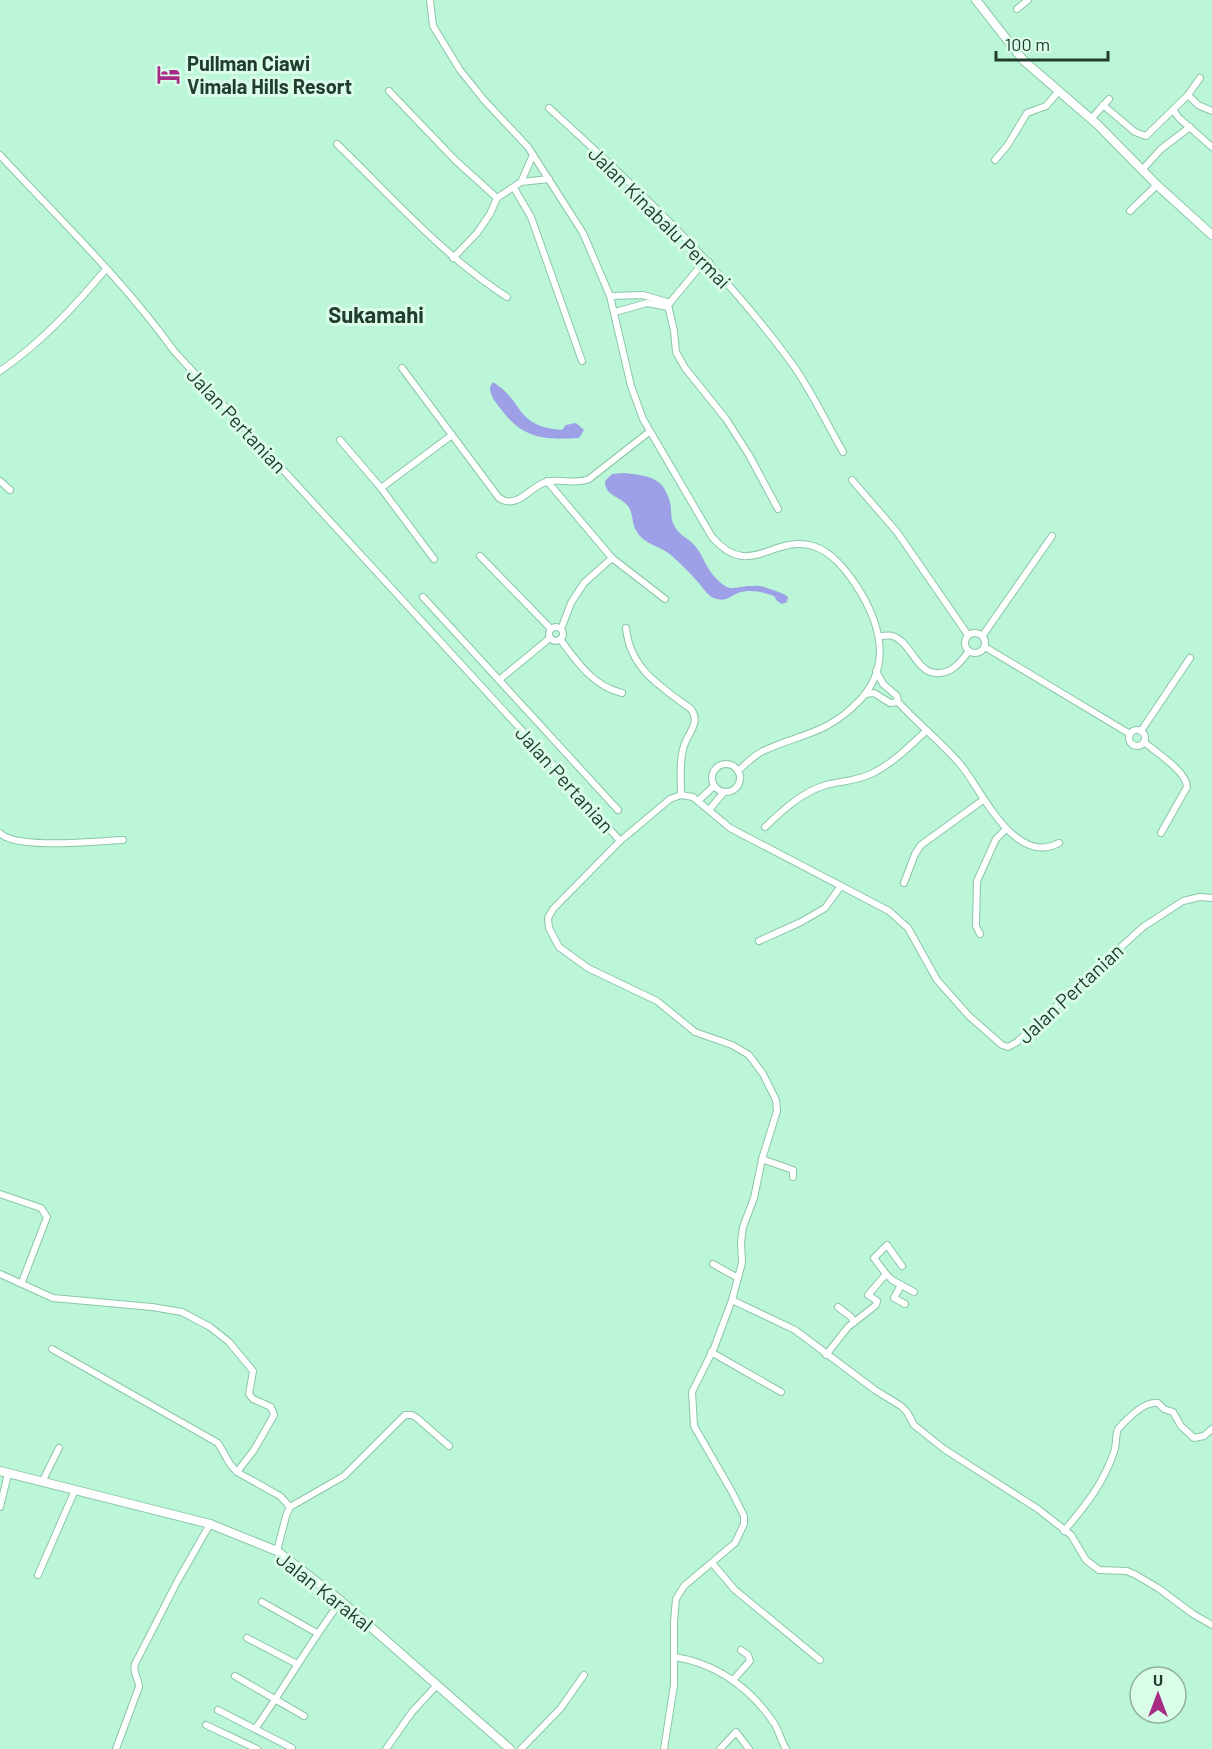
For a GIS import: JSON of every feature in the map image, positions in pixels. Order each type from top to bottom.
[{"type":"main road","points":[[976,0],[1016,53],[1091,119],[1157,185],[1212,235]]},
{"type":"main road","name":"Jalan Karakal","points":[[4,1472],[210,1524],[277,1551],[341,1601],[510,1749]]},
{"type":"street","points":[[430,0],[433,27],[460,70],[533,155],[583,233],[610,296],[631,386],[650,432],[707,530],[718,544],[739,556],[757,555],[787,545],[818,548],[831,556],[850,576],[871,611],[879,636],[879,659],[873,681],[865,694],[831,725],[763,751],[738,771]]},
{"type":"street","points":[[1017,9],[1028,0]]},
{"type":"street","points":[[1103,105],[1144,136],[1151,133],[1188,95],[1200,78]]},
{"type":"street","points":[[388,91],[455,160],[496,198]]},
{"type":"street","points":[[995,160],[1007,146],[1027,113],[1046,106],[1058,92]]},
{"type":"street","points":[[1188,95],[1198,105],[1212,111]]},
{"type":"street","points":[[1091,119],[1109,99]]},
{"type":"street","name":"Jalan Kinabalu Permai","points":[[549,108],[709,262],[794,367],[843,452]]},
{"type":"street","points":[[1173,110],[1212,147]]},
{"type":"street","points":[[1142,170],[1161,149],[1190,127]]},
{"type":"street","points":[[337,144],[453,258],[480,280],[507,297]]},
{"type":"street","name":"Jalan Pertanian","points":[[0,155],[150,318],[174,351],[548,759],[620,841],[670,800],[681,795],[690,796],[735,831],[870,900],[901,920],[914,937],[937,980],[951,998],[988,1033],[1002,1045],[1008,1047],[1017,1042],[1143,927],[1183,901],[1200,897],[1212,898]]},
{"type":"street","points":[[453,258],[477,233],[490,214],[496,198],[520,182],[533,155]]},
{"type":"street","points":[[520,182],[549,179]]},
{"type":"street","points":[[1130,211],[1157,185]]},
{"type":"street","points":[[514,188],[531,217],[582,360]]},
{"type":"street","points":[[709,262],[698,269],[669,305],[676,352],[685,368],[726,419],[778,509]]},
{"type":"street","points":[[0,371],[50,331],[106,269]]},
{"type":"street","points":[[610,296],[643,294],[669,305]]},
{"type":"street","points":[[615,312],[647,303],[669,305]]},
{"type":"street","points":[[402,368],[499,498],[504,501],[517,501],[547,481],[578,482],[588,479],[650,432]]},
{"type":"street","points":[[381,488],[452,435]]},
{"type":"street","points":[[340,440],[381,488],[434,559]]},
{"type":"street","points":[[852,480],[897,532],[968,635]]},
{"type":"street","points":[[0,481],[10,490]]},
{"type":"street","points":[[547,481],[612,558],[665,599]]},
{"type":"street","points":[[983,635],[1052,536]]},
{"type":"street","points":[[480,556],[551,628]]},
{"type":"street","points":[[560,639],[561,629],[571,603],[584,583],[612,558]]},
{"type":"street","points":[[423,597],[618,810]]},
{"type":"street","points":[[551,628],[561,629]]},
{"type":"street","points":[[550,638],[551,628]]},
{"type":"street","points":[[626,628],[628,643],[641,669],[691,709],[695,716],[683,752],[681,795]]},
{"type":"street","points":[[974,632],[983,635],[986,641],[985,648],[980,652],[969,651],[965,642],[968,635],[974,632]]},
{"type":"street","points":[[879,636],[893,636],[898,639],[924,668],[935,674],[956,667],[969,651]]},
{"type":"street","points":[[499,680],[550,638]]},
{"type":"street","points":[[550,638],[555,641],[560,639]]},
{"type":"street","points":[[560,639],[593,679],[604,687],[622,693]]},
{"type":"street","points":[[985,648],[1130,734]]},
{"type":"street","points":[[1141,731],[1190,658]]},
{"type":"street","points":[[876,670],[883,684],[897,696],[898,702],[969,775],[983,800],[1006,829],[1028,844],[1051,847],[1059,843]]},
{"type":"street","points":[[865,694],[874,693],[890,703],[898,702]]},
{"type":"street","points":[[1135,730],[1141,731],[1145,736],[1144,742],[1139,746],[1133,745],[1129,740],[1130,734],[1135,730]]},
{"type":"street","points":[[765,826],[785,808],[812,790],[874,773],[908,748],[926,731]]},
{"type":"street","points":[[1144,742],[1182,774],[1187,783],[1187,787],[1161,833]]},
{"type":"street","points":[[709,810],[724,792],[738,785],[740,778],[738,771],[728,765],[717,768],[712,778],[714,786],[724,792]]},
{"type":"street","points":[[698,801],[714,786]]},
{"type":"street","points":[[904,883],[915,854],[921,845],[983,800]]},
{"type":"street","points":[[980,934],[976,926],[977,881],[996,839],[1006,829]]},
{"type":"street","points":[[0,833],[11,841],[30,843],[123,840]]},
{"type":"street","points":[[620,841],[553,909],[548,918],[552,937],[559,947],[588,968],[657,1001],[695,1032],[732,1045],[749,1055],[764,1074],[776,1100],[777,1111],[762,1159],[754,1198],[743,1227],[742,1263],[732,1300],[714,1348],[692,1392],[694,1426],[732,1492],[745,1520],[735,1543],[684,1586],[676,1599],[674,1685],[664,1749]]},
{"type":"street","points":[[759,940],[801,922],[825,908],[842,885]]},
{"type":"street","points":[[762,1159],[793,1170],[793,1177]]},
{"type":"street","points":[[0,1194],[40,1208],[46,1217],[43,1230],[21,1282]]},
{"type":"street","points":[[902,1266],[887,1245],[874,1258],[886,1274],[914,1292]]},
{"type":"street","points":[[713,1264],[738,1278]]},
{"type":"street","points":[[826,1355],[848,1327],[876,1305],[877,1301],[868,1295],[886,1274]]},
{"type":"street","points":[[0,1283],[2,1275],[53,1298],[182,1312],[210,1327],[229,1342],[253,1371],[249,1394],[253,1399],[271,1407],[274,1415],[260,1440],[237,1472]]},
{"type":"street","points":[[901,1285],[894,1298],[905,1304]]},
{"type":"street","points":[[732,1300],[790,1327],[875,1390],[901,1406],[914,1425],[944,1449],[1038,1509],[1076,1541],[1086,1560],[1099,1570],[1126,1571],[1136,1575],[1212,1625]]},
{"type":"street","points":[[838,1307],[854,1322]]},
{"type":"street","points":[[52,1349],[218,1443],[237,1472],[280,1496],[290,1507]]},
{"type":"street","points":[[711,1352],[781,1392]]},
{"type":"street","points":[[1064,1531],[1093,1497],[1114,1451],[1118,1429],[1139,1411],[1151,1403],[1158,1403],[1164,1409],[1173,1412],[1181,1426],[1194,1438],[1204,1436],[1212,1429]]},
{"type":"street","points":[[277,1551],[285,1516],[290,1507],[344,1476],[405,1416],[412,1415],[417,1418],[449,1446]]},
{"type":"street","points":[[42,1482],[59,1448]]},
{"type":"street","points":[[0,1507],[4,1472]]},
{"type":"street","points":[[38,1575],[75,1490]]},
{"type":"street","points":[[116,1749],[139,1687],[135,1664],[210,1524]]},
{"type":"street","points":[[712,1563],[735,1590],[820,1660]]},
{"type":"street","points":[[255,1729],[276,1700],[317,1633],[341,1601]]},
{"type":"street","points":[[262,1602],[317,1633]]},
{"type":"street","points":[[247,1638],[297,1664]]},
{"type":"street","points":[[733,1680],[750,1661],[741,1650]]},
{"type":"street","points":[[675,1657],[704,1663],[733,1680],[757,1703],[774,1725],[786,1749]]},
{"type":"street","points":[[521,1749],[560,1708],[584,1675]]},
{"type":"street","points":[[235,1676],[304,1716]]},
{"type":"street","points":[[386,1749],[412,1712],[437,1685]]},
{"type":"street","points":[[218,1710],[292,1748]]},
{"type":"street","points":[[206,1725],[257,1749]]},
{"type":"street","points":[[720,1749],[736,1732],[749,1749]]},
{"type":"water","points":[[493,382],[511,397],[535,424],[562,430],[566,425],[576,423],[584,430],[579,438],[566,439],[544,438],[526,432],[509,418],[495,401],[490,390]]},
{"type":"water","points":[[624,473],[647,477],[659,482],[667,493],[676,529],[696,547],[711,572],[724,585],[732,588],[762,587],[785,595],[788,597],[787,602],[782,604],[774,596],[752,591],[738,593],[723,600],[710,596],[671,555],[640,536],[628,506],[607,489],[605,481],[612,474]]},
{"type":"place","name":"Pullman Ciawi Vimala Hills Resort","points":[[169,74]]},
{"type":"district","name":"Sukamahi","points":[[376,314]]}]
